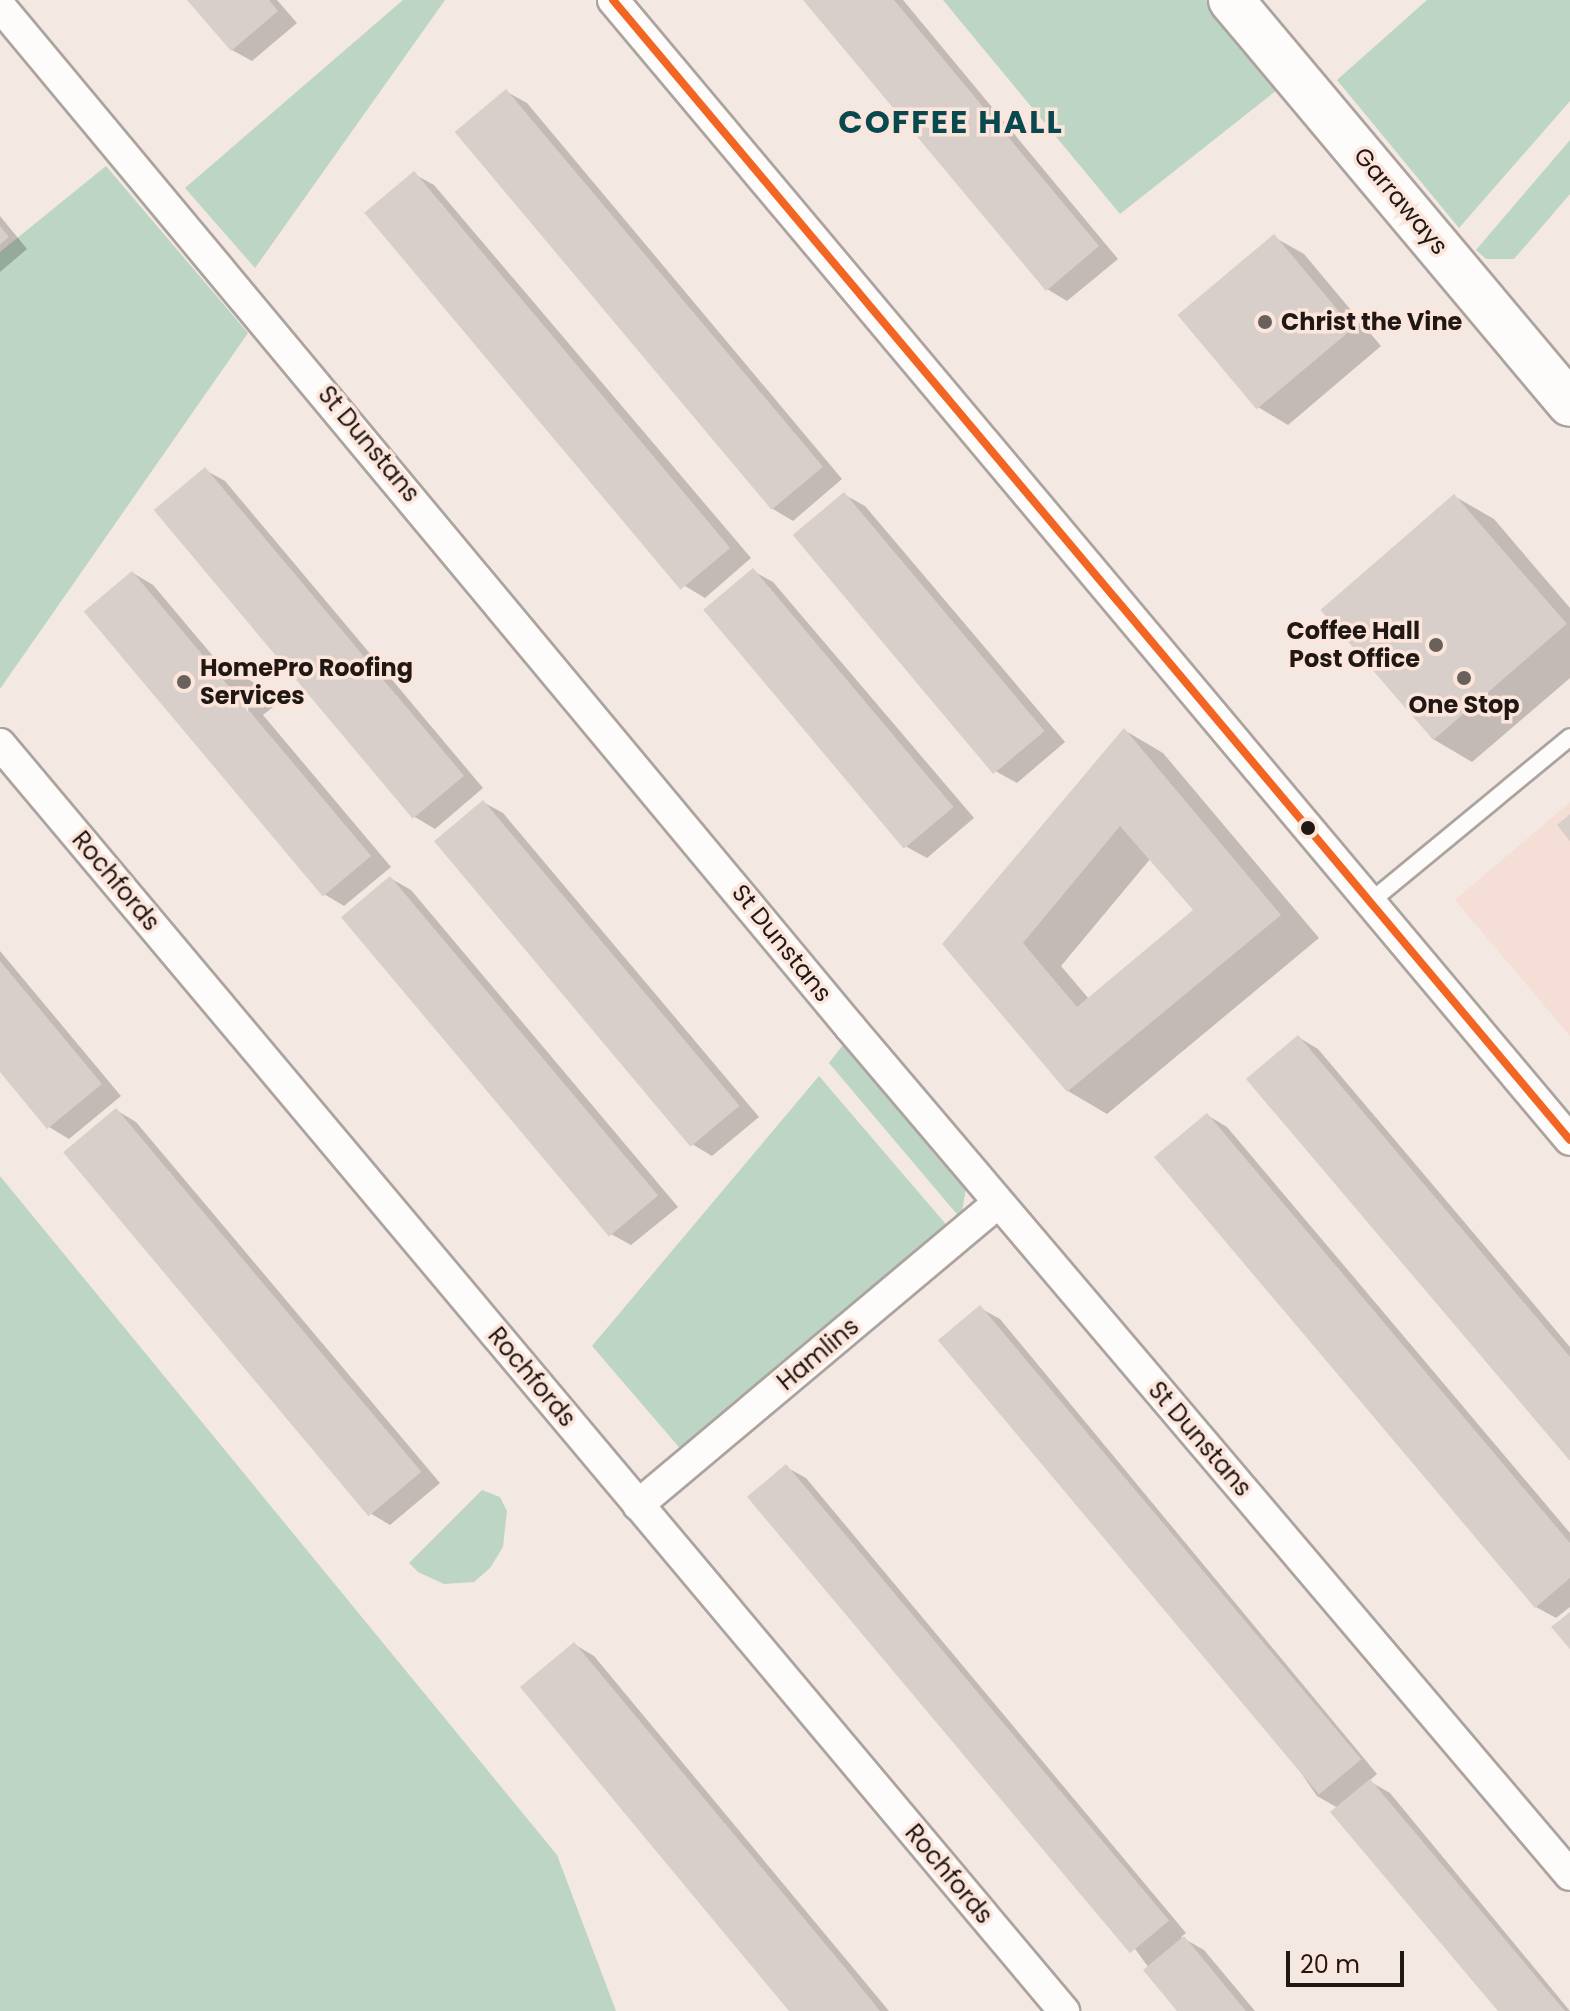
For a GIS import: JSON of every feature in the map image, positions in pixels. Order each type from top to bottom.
[{"type":"street","points":[[613,0],[1570,1140]]},
{"type":"street","name":"Garraways","points":[[1231,0],[1570,404]]},
{"type":"street","name":"St Dunstans","points":[[0,6],[998,1203],[1570,1875]]},
{"type":"street","name":"Rochfords","points":[[0,744],[1064,2011]]},
{"type":"street","name":"Hamlins","points":[[638,1505],[998,1203]]},
{"type":"lane","points":[[1370,902],[1570,737]]},
{"type":"shaded area","points":[[1570,802],[1570,1036],[1455,900]]},
{"type":"green space","points":[[403,0],[445,0],[255,268],[185,188]]},
{"type":"green space","points":[[943,0],[1210,0],[1282,86],[1120,214]]},
{"type":"green space","points":[[1427,0],[1570,0],[1570,101],[1459,228],[1337,80]]},
{"type":"green space","points":[[1570,140],[1570,194],[1514,259],[1486,259],[1476,250]]},
{"type":"green space","points":[[106,166],[248,333],[0,689],[0,252]]},
{"type":"green space","points":[[849,1037],[966,1187],[961,1219],[829,1063]]},
{"type":"green space","points":[[819,1076],[950,1229],[684,1453],[592,1346]]},
{"type":"green space","points":[[0,1176],[557,1855],[616,2011],[0,2011]]},
{"type":"green space","points":[[482,1490],[500,1497],[507,1511],[503,1547],[490,1568],[474,1582],[444,1584],[418,1572],[409,1563]]},
{"type":"building","points":[[187,0],[269,0],[278,11],[231,51]]},
{"type":"building","points":[[803,0],[894,0],[1099,246],[1046,291]]},
{"type":"building","points":[[506,89],[823,467],[772,510],[455,132]]},
{"type":"building","points":[[414,171],[730,548],[680,590],[364,213]]},
{"type":"building","points":[[0,226],[9,237],[0,244]]},
{"type":"building","name":"Christ the Vine","points":[[1274,234],[1353,328],[1257,409],[1177,315]]},
{"type":"building","points":[[205,467],[464,776],[413,819],[154,510]]},
{"type":"building","points":[[844,492],[1045,731],[993,774],[793,535]]},
{"type":"building","points":[[1454,494],[1567,624],[1433,740],[1320,610]]},
{"type":"building","points":[[753,568],[954,807],[904,849],[703,610]]},
{"type":"building","points":[[132,571],[371,856],[323,896],[84,611]]},
{"type":"building","points":[[1124,728],[1281,915],[1067,1092],[942,944]],"holes":[[[1120,826],[1193,910],[1077,1007],[1023,943]]]},
{"type":"building","points":[[483,800],[739,1106],[690,1147],[434,841]]},
{"type":"building","points":[[1570,814],[1570,841],[1557,825]]},
{"type":"building","points":[[390,876],[658,1195],[609,1237],[341,917]]},
{"type":"building","points":[[0,961],[102,1084],[47,1129],[0,1072]]},
{"type":"building","points":[[1298,1035],[1570,1357],[1570,1461],[1246,1079]]},
{"type":"building","points":[[116,1108],[421,1472],[368,1516],[63,1152]]},
{"type":"building","points":[[1207,1113],[1570,1543],[1570,1578],[1535,1608],[1154,1157]]},
{"type":"building","points":[[980,1305],[1361,1759],[1319,1795],[938,1340]]},
{"type":"building","points":[[786,1464],[1169,1921],[1130,1953],[747,1497]]},
{"type":"building","points":[[1570,1612],[1570,1649],[1551,1627]]},
{"type":"building","points":[[574,1642],[880,2011],[789,2011],[646,1839],[520,1687]]},
{"type":"building","points":[[1370,1779],[1565,2011],[1498,2011],[1330,1812]]},
{"type":"building","points":[[1184,1936],[1246,2011],[1177,2011],[1143,1970]]},
{"type":"transit line","points":[[613,0],[1570,1140]]},
{"type":"place","name":"Christ the Vine","points":[[1265,322]]},
{"type":"place","name":"Coffee Hall Post Office","points":[[1436,645]]},
{"type":"place","name":"One Stop","points":[[1464,678]]},
{"type":"place","name":"HomePro Roofing Services","points":[[184,682]]},
{"type":"district","name":"COFFEE HALL","points":[[951,122]]}]
